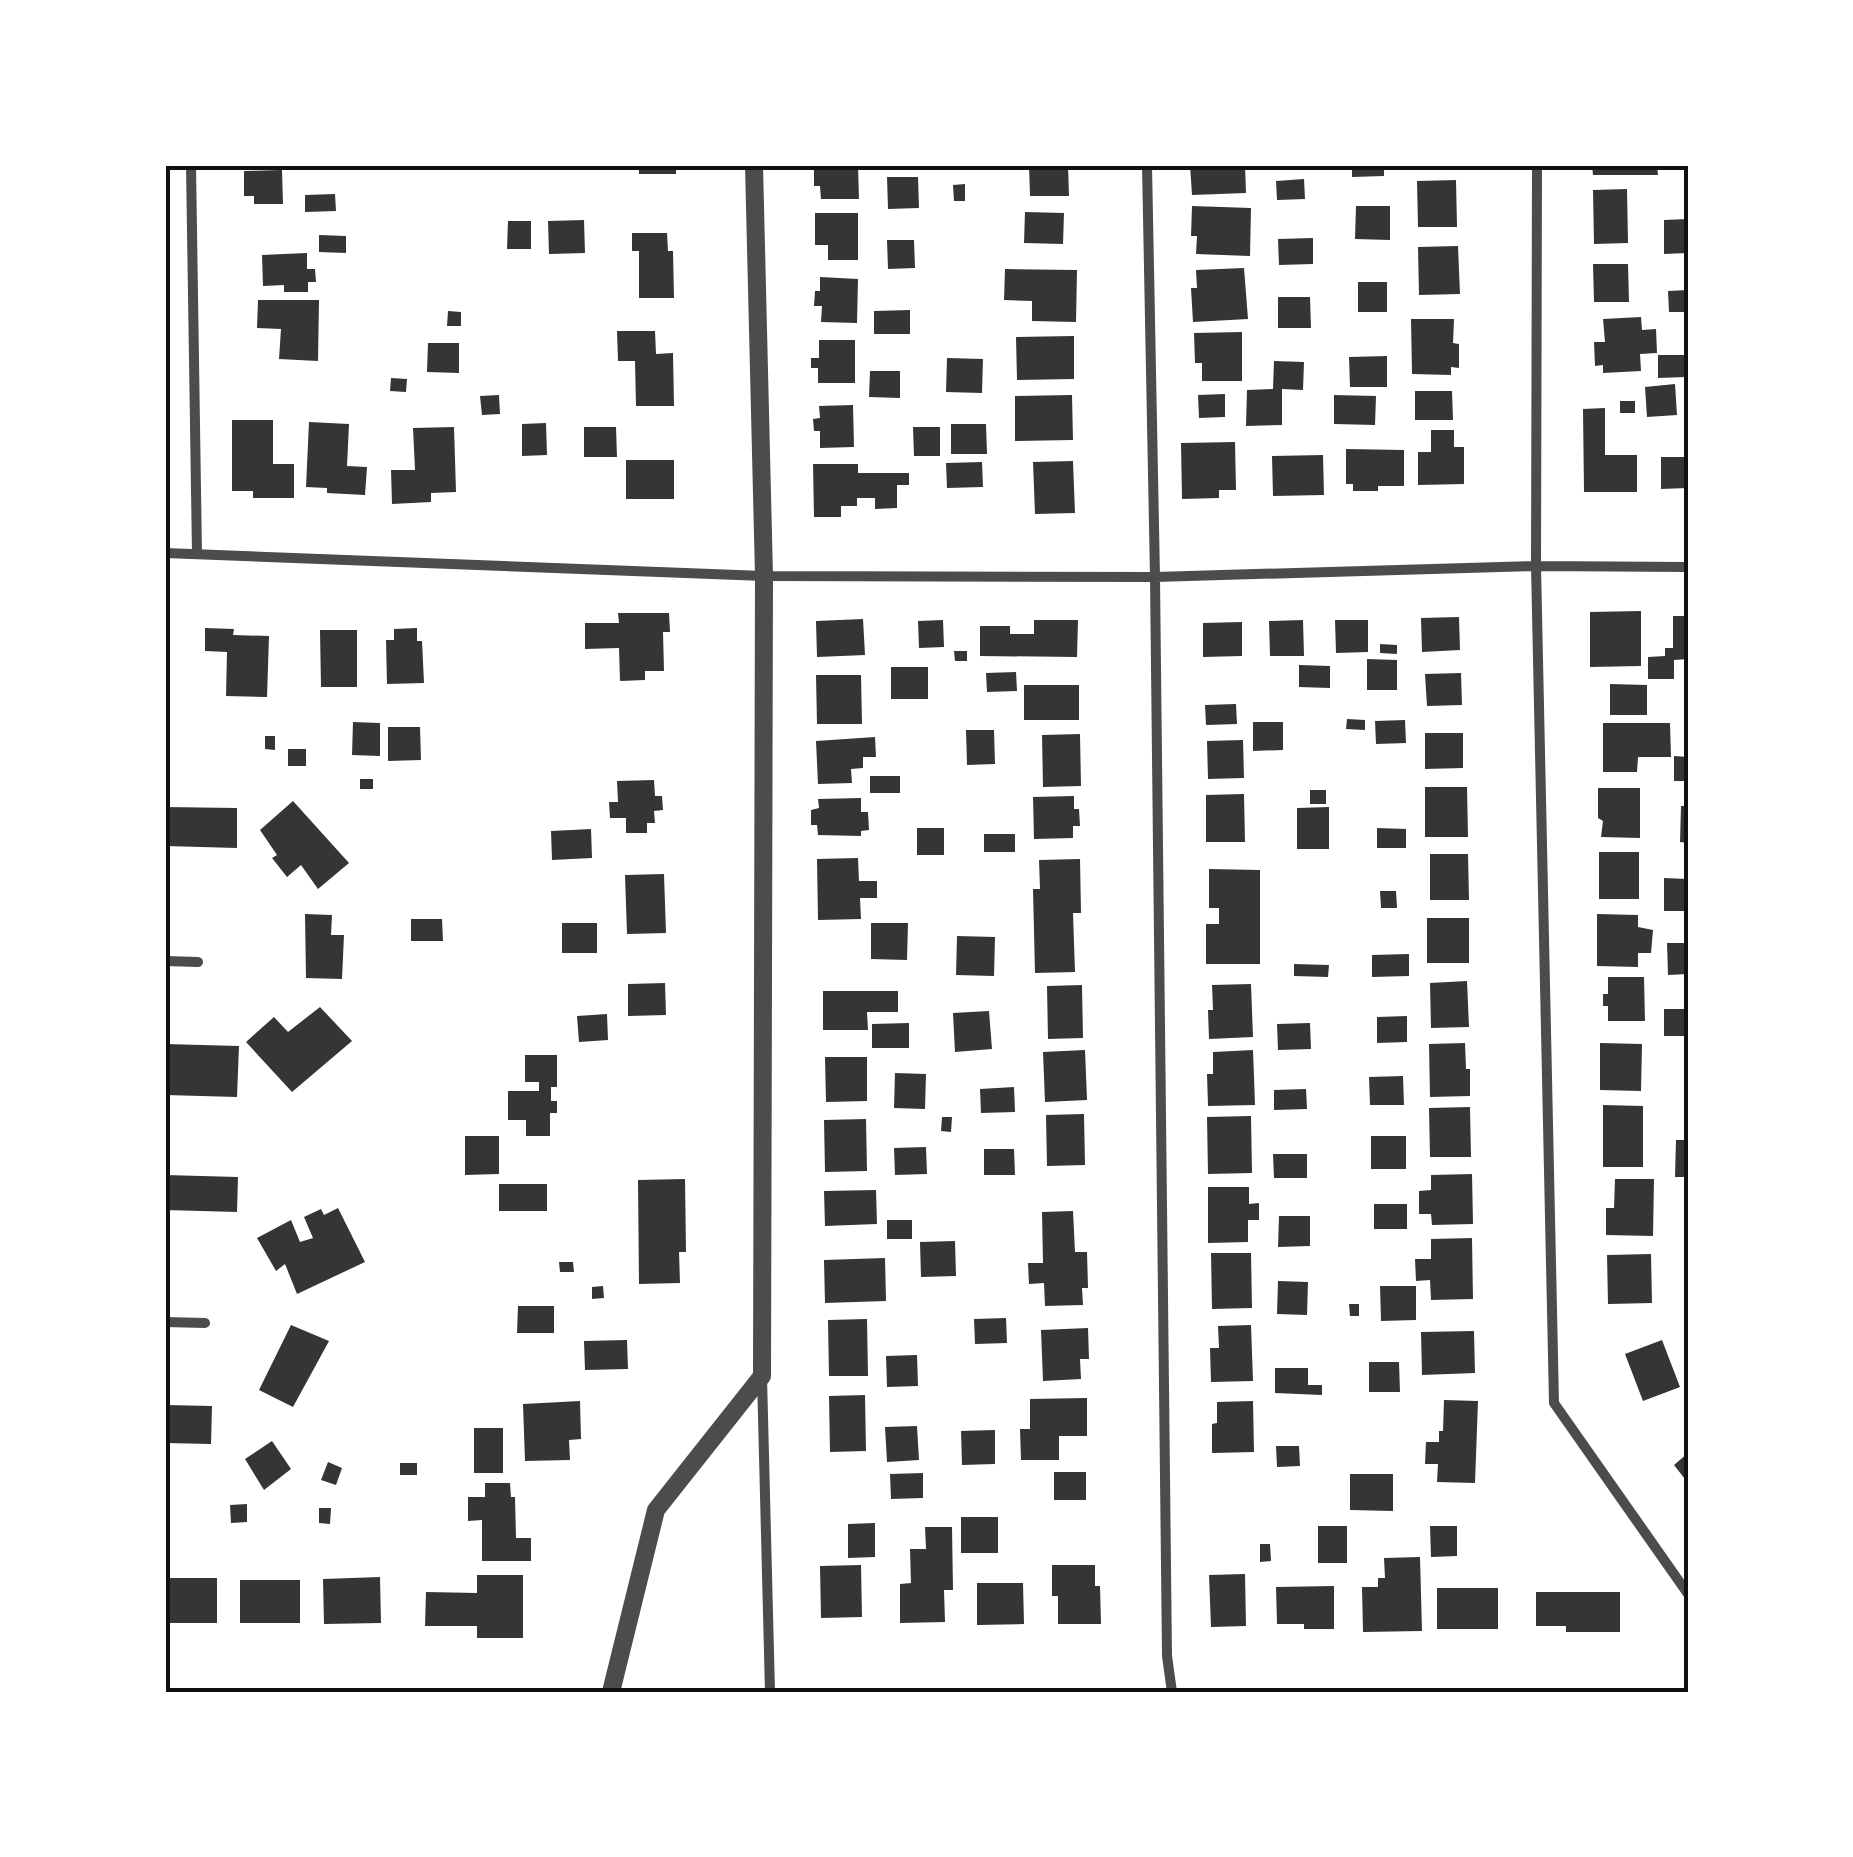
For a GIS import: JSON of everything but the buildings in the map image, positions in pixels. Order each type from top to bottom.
[{"type":"street","points":[[191,165],[196,554]]},
{"type":"street","points":[[754,165],[764,576],[762,1376],[770,1692]]},
{"type":"street","points":[[1147,165],[1168,1656],[1172,1692]]},
{"type":"street","points":[[1536,165],[1536,566],[1554,1403],[1688,1594]]},
{"type":"street","points":[[165,554],[764,576],[1155,577],[1536,566],[1688,566]]},
{"type":"street","points":[[165,961],[198,962]]},
{"type":"street","points":[[165,1322],[204,1323]]},
{"type":"street","points":[[611,1692],[656,1510],[762,1376]]}]
